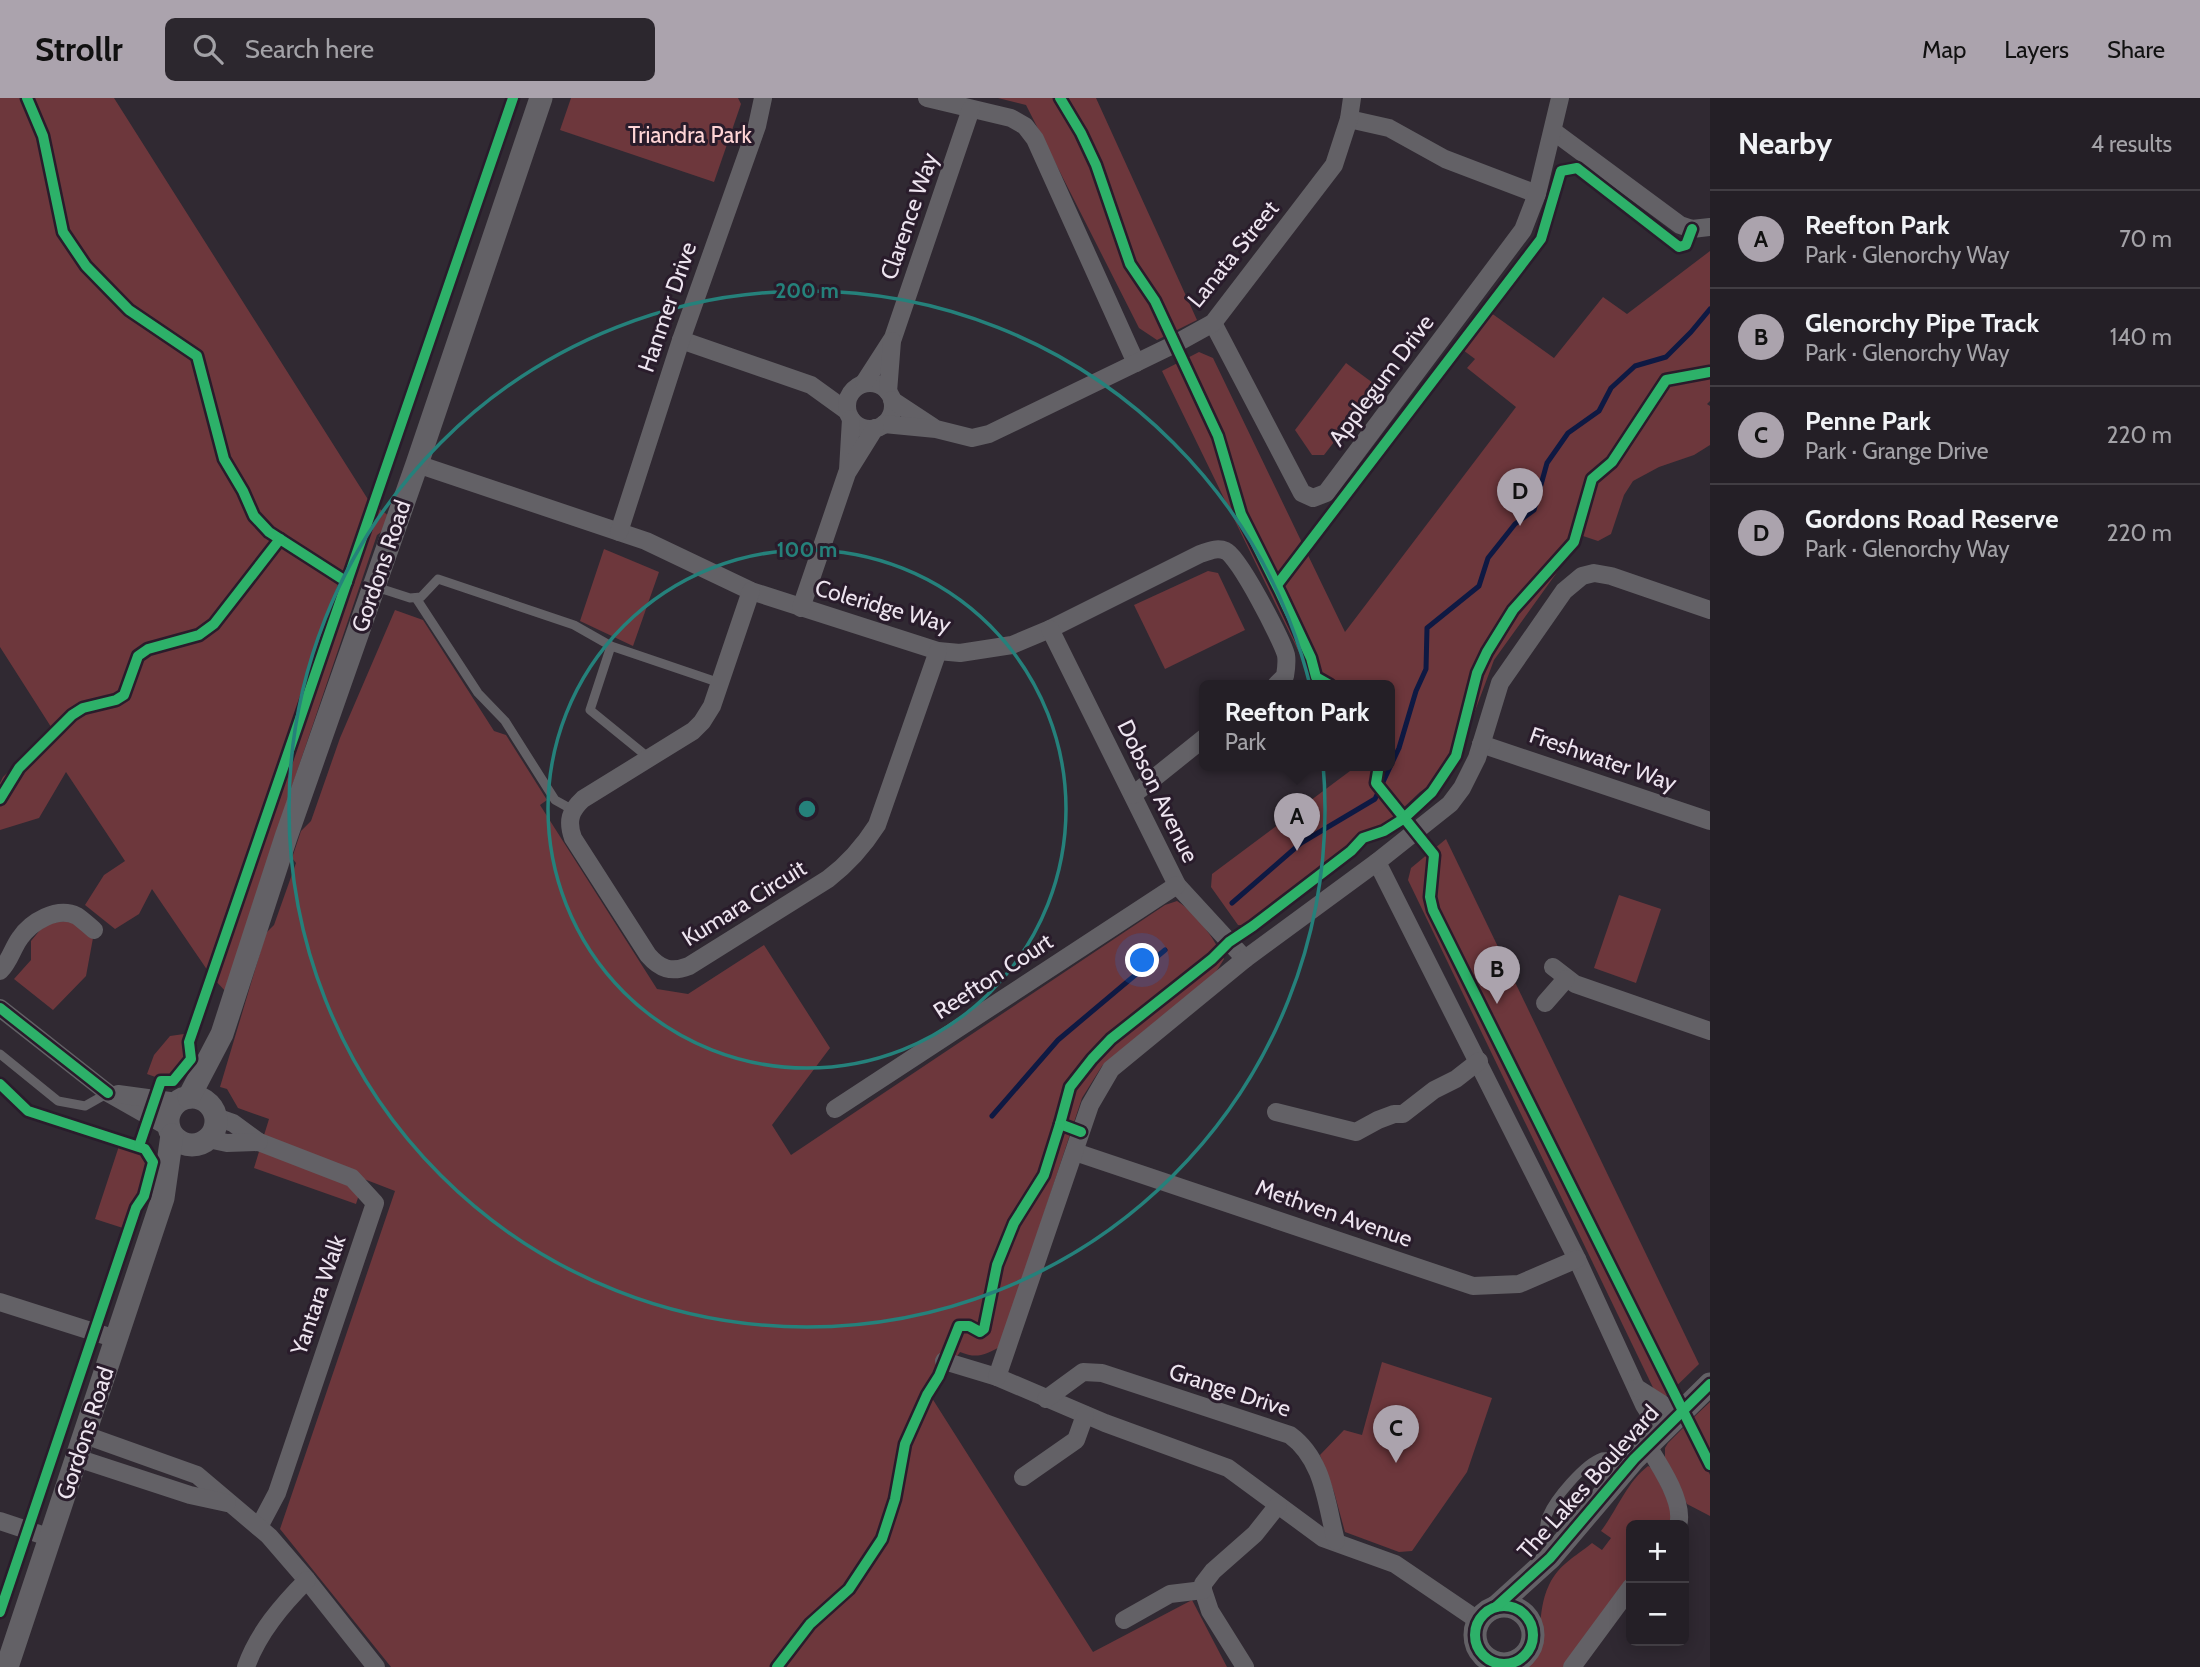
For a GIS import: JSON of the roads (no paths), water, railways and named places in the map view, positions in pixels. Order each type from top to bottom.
[{"type":"street","name":"Gordons Road","points":[[163,1198],[208,1127],[222,1034],[286,837],[417,464],[541,98]]},
{"type":"street","name":"Hanmer Drive","points":[[619,532],[681,340],[757,126],[763,98]]},
{"type":"street","points":[[927,98],[1011,118],[1025,126],[1035,139],[1136,363]]},
{"type":"street","name":"Lanata Street","points":[[879,426],[936,429],[972,438],[989,434],[1213,323],[1334,165],[1349,119],[1352,98]]},
{"type":"street","name":"Applegum Drive","points":[[1213,323],[1302,493],[1313,498],[1326,492],[1523,230],[1537,194],[1560,98]]},
{"type":"street","name":"Clarence Way","points":[[860,385],[892,338],[971,110]]},
{"type":"street","points":[[1349,119],[1389,128],[1445,159],[1537,194]]},
{"type":"street","points":[[1553,131],[1680,225],[1692,229],[1710,227]]},
{"type":"street","name":"Clarence Way","points":[[890,396],[892,338]]},
{"type":"street","points":[[681,340],[811,385],[878,384],[890,396],[892,414],[879,426],[848,473],[801,608]]},
{"type":"street","points":[[811,385],[862,428],[879,426]]},
{"type":"street","points":[[848,473],[848,397],[860,385]]},
{"type":"street","name":"Lanata Street","points":[[890,396],[936,429]]},
{"type":"street","name":"Coleridge Way","points":[[417,464],[646,541],[751,591],[938,652],[989,650],[1012,645],[1215,548],[1227,551],[1236,558],[1286,654],[1285,677],[1282,680]]},
{"type":"street","points":[[997,1377],[1090,1105],[1111,1069],[1245,959],[1377,862],[1450,804],[1462,788],[1481,744],[1500,683],[1564,591],[1582,576],[1594,573],[1611,576],[1710,610]]},
{"type":"street","points":[[573,810],[583,799],[693,731],[702,722],[712,706],[751,591]]},
{"type":"street","name":"Dobson Avenue","points":[[1050,629],[1177,885],[1245,959]]},
{"type":"street","name":"Kumara Circuit","points":[[573,810],[569,828],[573,838],[648,955],[655,964],[666,969],[677,971],[689,966],[828,879],[861,849],[877,825],[938,652]]},
{"type":"street","points":[[1133,795],[1199,742]]},
{"type":"street","name":"Freshwater Way","points":[[1481,744],[1710,821]]},
{"type":"street","points":[[1377,862],[1577,1259],[1637,1388],[1651,1419],[1647,1445]]},
{"type":"street","name":"Reefton Court","points":[[835,1109],[1177,885]]},
{"type":"street","points":[[0,971],[8,963],[19,939],[33,923],[56,913],[75,915],[94,930]]},
{"type":"street","points":[[1545,1003],[1559,973],[1575,984],[1710,1031]]},
{"type":"street","points":[[0,1008],[108,1093],[170,1131],[183,1144],[208,1127],[202,1099],[108,1093]]},
{"type":"street","name":"Gordons Road","points":[[183,1099],[222,1034]]},
{"type":"street","points":[[1276,1112],[1356,1132],[1378,1120],[1403,1114],[1428,1094],[1456,1079],[1479,1061]]},
{"type":"street","points":[[170,1131],[169,1113],[183,1099]]},
{"type":"street","name":"Yantara Walk","points":[[208,1127],[233,1123],[259,1142],[352,1178],[376,1203],[277,1493],[259,1527]]},
{"type":"street","name":"Gordons Road","points":[[7,1667],[163,1198],[170,1131]]},
{"type":"street","name":"Methven Avenue","points":[[1075,1152],[1473,1286],[1519,1284],[1577,1259]]},
{"type":"street","points":[[0,1302],[116,1339]]},
{"type":"street","points":[[944,1361],[997,1377],[1085,1415],[1228,1468],[1323,1538],[1395,1564],[1483,1623]]},
{"type":"street","name":"Grange Drive","points":[[1046,1399],[1083,1372],[1102,1373],[1290,1435],[1303,1445],[1316,1464],[1336,1541]]},
{"type":"street","name":"The Lakes Boulevard","points":[[1483,1623],[1550,1558],[1647,1445],[1710,1384]]},
{"type":"street","points":[[1637,1388],[1678,1414]]},
{"type":"street","points":[[1023,1477],[1076,1440],[1085,1415]]},
{"type":"street","points":[[85,1435],[197,1475],[259,1527],[307,1580],[376,1667]]},
{"type":"street","name":"The Lakes Boulevard","points":[[1647,1445],[1677,1501],[1680,1520]]},
{"type":"street","points":[[77,1458],[190,1495],[230,1504]]},
{"type":"street","points":[[1245,1667],[1210,1611],[1203,1584],[1213,1571],[1255,1534],[1278,1505]]},
{"type":"street","points":[[0,1521],[51,1538]]},
{"type":"street","name":"The Lakes Boulevard","points":[[1532,1626],[1536,1590],[1550,1558]]},
{"type":"street","points":[[246,1667],[264,1630],[307,1580]]},
{"type":"street","points":[[1124,1620],[1170,1594],[1203,1590]]},
{"type":"street","points":[[1572,1667],[1626,1594]]},
{"type":"street","points":[[1470,1667],[1483,1623],[1504,1606],[1521,1612],[1532,1626],[1532,1643],[1522,1658],[1511,1665],[1495,1663],[1479,1652],[1483,1623]]},
{"type":"lane","points":[[374,586],[416,598],[421,597],[438,579],[574,625],[611,646],[720,683]]},
{"type":"lane","points":[[416,598],[478,693],[505,721],[555,800],[573,810]]},
{"type":"lane","points":[[611,646],[590,710],[649,758]]},
{"type":"lane","points":[[0,1054],[58,1101],[85,1106],[108,1093]]},
{"type":"lane","points":[[1550,1558],[1545,1538],[1547,1517],[1578,1475],[1589,1464],[1606,1456],[1647,1445]]},
{"type":"waterway","points":[[1395,756],[1426,669],[1427,628],[1479,586],[1488,558],[1515,524],[1534,510],[1547,463],[1568,433],[1599,411],[1611,388],[1635,366],[1666,357],[1710,309]]},
{"type":"waterway","points":[[1232,903],[1301,843],[1375,799],[1388,771]]},
{"type":"waterway","points":[[992,1116],[1058,1040],[1165,950]]},
{"type":"place","name":"Gordons Road Reserve","points":[[1520,526]]},
{"type":"place","name":"Reefton Park","points":[[1297,851]]},
{"type":"place","name":"Glenorchy Pipe Track","points":[[1497,1004]]},
{"type":"place","name":"Penne Park","points":[[1396,1463]]},
{"type":"park label","name":"Triandra Park","points":[[690,135]]}]
